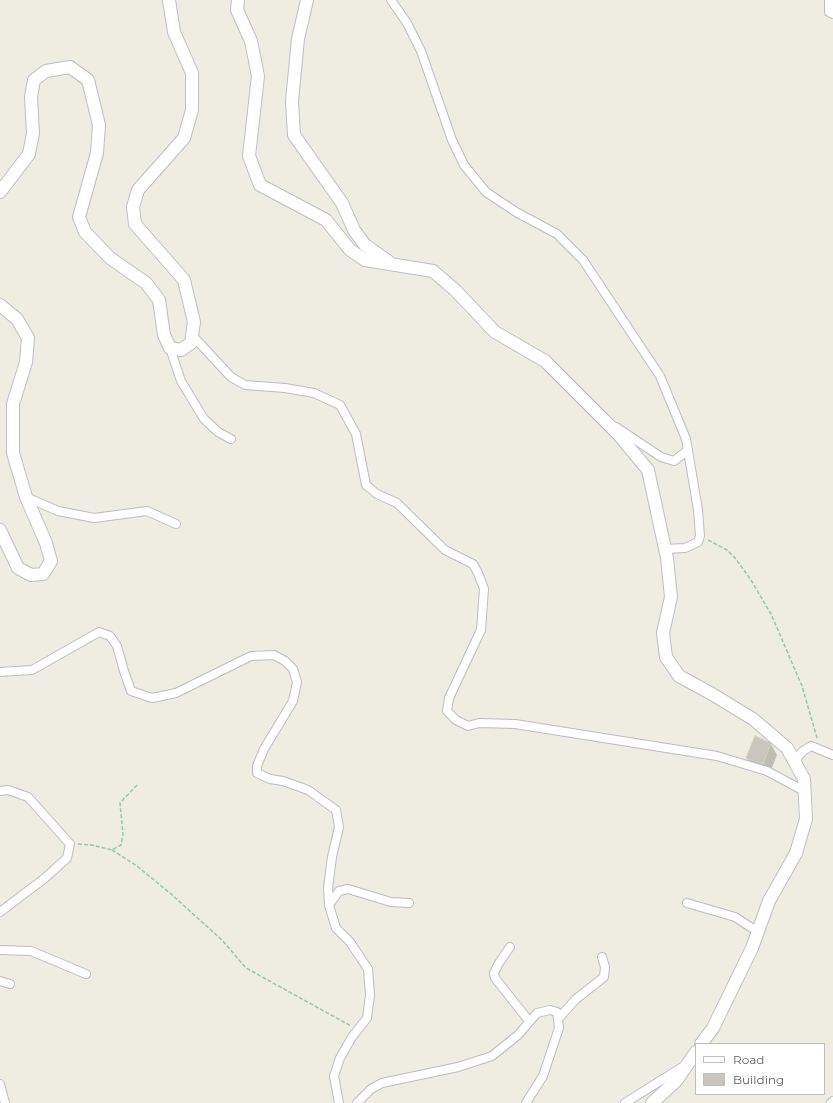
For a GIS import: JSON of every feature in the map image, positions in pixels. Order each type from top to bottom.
[{"type":"street","points":[[168,0],[174,32],[192,73],[192,110],[184,138],[138,190],[133,207],[135,224],[184,280],[194,322],[191,342],[181,350],[170,348]]},
{"type":"street","points":[[238,0],[237,10],[251,41],[258,76],[249,156],[260,185],[326,220],[350,250],[365,260],[433,271],[455,290],[495,332],[545,361],[606,422],[648,470],[666,549],[671,597],[663,633],[666,657],[679,676],[712,694],[753,720],[787,748],[804,779],[806,819],[796,853],[769,900],[752,948],[713,1028],[702,1043]]},
{"type":"street","points":[[307,0],[298,39],[292,94],[294,135],[342,203],[354,230],[365,245],[390,263]]},
{"type":"street","points":[[391,0],[407,24],[421,51],[452,140],[464,165],[486,192],[516,212],[557,234],[583,260],[660,376],[686,439],[698,510],[700,536],[698,542],[685,548],[666,549]]},
{"type":"street","points":[[829,0],[829,12],[833,14]]},
{"type":"street","points":[[0,192],[29,154],[33,133],[31,97],[34,80],[46,71],[70,67],[88,80],[99,125],[97,153],[79,217],[85,232],[110,258],[146,282],[159,300],[164,335],[181,381],[204,419],[218,432],[230,439]]},
{"type":"street","points":[[0,305],[17,319],[28,338],[26,362],[12,404],[13,453],[26,497],[46,543],[51,561],[43,574],[32,575],[18,568],[0,530]]},
{"type":"street","points":[[192,335],[231,377],[245,385],[285,388],[314,393],[340,405],[356,434],[366,485],[377,494],[397,503],[444,550],[473,564],[478,572],[484,589],[481,630],[449,698],[447,711],[456,720],[468,726],[479,724],[514,724],[717,756],[767,772],[804,791]]},
{"type":"street","points":[[606,422],[635,438],[661,457],[674,461],[688,450]]},
{"type":"street","points":[[26,497],[58,511],[94,518],[147,511],[176,524]]},
{"type":"street","points":[[0,672],[32,670],[99,632],[110,636],[117,646],[131,691],[152,698],[176,693],[251,656],[274,655],[285,661],[293,669],[297,682],[293,701],[264,749],[257,766],[257,773],[270,779],[283,781],[308,790],[336,810],[339,828],[332,857],[328,888],[329,905],[336,928],[350,942],[368,969],[370,995],[366,1018],[340,1058],[334,1076],[339,1103]]},
{"type":"street","points":[[794,761],[803,751],[811,746],[833,755]]},
{"type":"street","points":[[0,791],[8,790],[28,797],[70,844],[67,858],[45,878],[0,912]]},
{"type":"street","points":[[329,905],[339,891],[348,889],[391,902],[409,904]]},
{"type":"street","points":[[687,903],[735,917],[758,932]]},
{"type":"street","points":[[510,947],[499,963],[494,973],[494,978],[529,1021]]},
{"type":"street","points":[[0,950],[31,951],[59,961],[86,974]]},
{"type":"street","points":[[558,1019],[576,999],[604,977],[605,967],[602,957]]},
{"type":"street","points":[[0,981],[10,984]]},
{"type":"street","points":[[357,1103],[371,1089],[382,1083],[458,1067],[492,1056],[518,1035],[537,1013],[550,1010],[557,1012],[559,1028],[543,1076],[526,1103]]},
{"type":"street","points":[[652,1103],[676,1081],[695,1053]]},
{"type":"street","points":[[625,1103],[687,1064]]},
{"type":"street","points":[[0,1084],[5,1103]]},
{"type":"path","points":[[700,536],[727,550],[736,559],[751,580],[771,614],[802,686],[820,750]]},
{"type":"path","points":[[112,850],[120,844],[123,835],[120,803],[137,785]]},
{"type":"path","points":[[70,844],[92,845],[112,850],[138,866],[222,940],[246,968],[358,1029]]},
{"type":"building","points":[[755,736],[771,743],[763,764],[746,758]]}]
